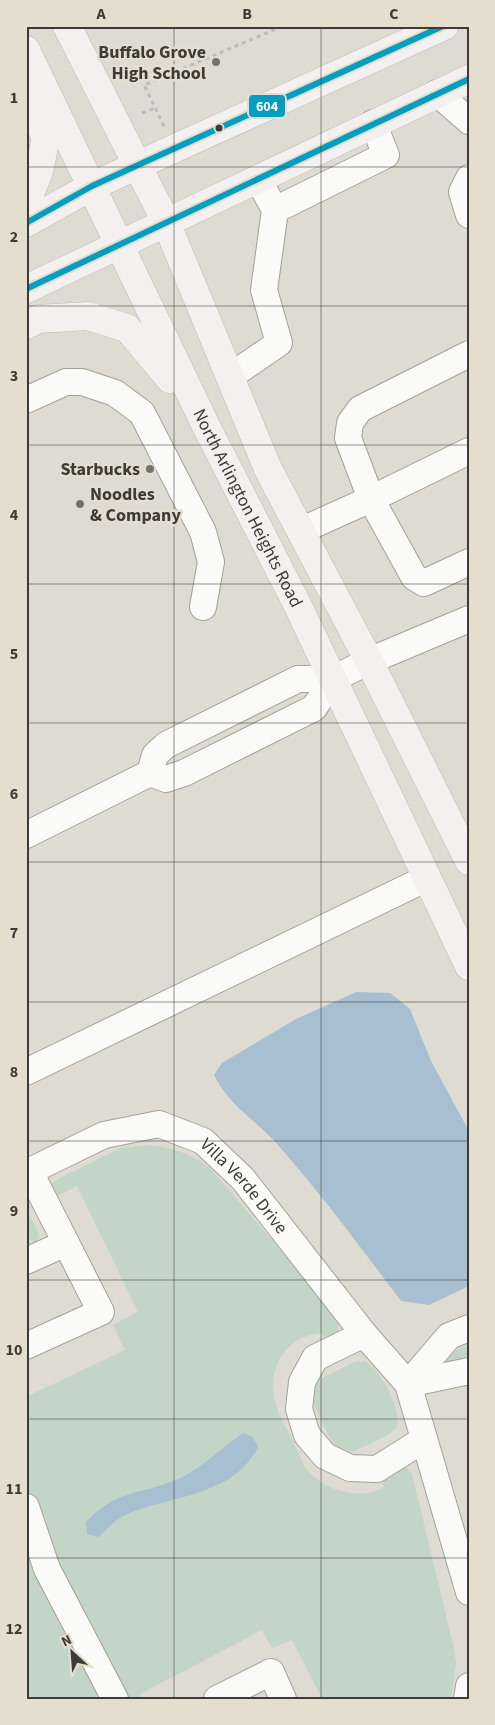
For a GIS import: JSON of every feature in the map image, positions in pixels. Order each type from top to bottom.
[{"type":"main road","name":"North Arlington Heights Road","points":[[67,26],[166,222],[268,469],[467,853]]},
{"type":"main road","points":[[26,223],[92,186],[444,26]]},
{"type":"main road","name":"North Arlington Heights Road","points":[[27,52],[206,426],[333,679],[469,966]]},
{"type":"main road","points":[[26,289],[469,79]]},
{"type":"main road","points":[[26,94],[46,138],[39,171],[26,204]]},
{"type":"main road","points":[[26,325],[38,320],[88,316],[127,328],[149,351],[206,426]]},
{"type":"street","points":[[438,93],[469,121]]},
{"type":"street","points":[[275,210],[386,154],[373,123]]},
{"type":"street","points":[[231,376],[279,342],[264,290],[275,210],[258,178]]},
{"type":"street","points":[[469,178],[462,192],[469,215]]},
{"type":"street","points":[[469,354],[360,409],[350,423],[348,438],[371,499],[414,577],[424,583],[469,562]]},
{"type":"street","points":[[26,400],[66,382],[82,382],[115,393],[142,413],[202,532],[211,562],[203,607]]},
{"type":"street","points":[[300,532],[469,451]]},
{"type":"street","points":[[26,835],[150,773],[166,779],[184,773],[314,708],[333,679],[369,661],[469,619]]},
{"type":"street","points":[[27,1071],[426,878]]},
{"type":"street","name":"Villa Verde Drive","points":[[28,1173],[104,1135],[159,1124],[203,1141],[243,1179],[364,1334],[408,1384],[469,1592]]},
{"type":"street","points":[[26,1346],[101,1312],[66,1242],[28,1173]]},
{"type":"street","points":[[26,1262],[66,1242]]},
{"type":"street","points":[[408,1384],[449,1336],[469,1328]]},
{"type":"street","points":[[364,1334],[315,1358],[302,1382],[299,1409],[307,1436],[325,1456],[350,1468],[378,1469],[423,1440]]},
{"type":"street","points":[[408,1384],[469,1371]]},
{"type":"street","points":[[26,1507],[47,1569],[115,1699]]},
{"type":"street","points":[[217,1699],[271,1672],[283,1699]]},
{"type":"street","points":[[467,1699],[469,1686]]},
{"type":"path","points":[[155,108],[144,85],[283,26]]},
{"type":"green space","points":[[148,1145],[165,1147],[181,1152],[210,1168],[333,1311],[338,1325],[338,1334],[327,1340],[321,1333],[308,1336],[288,1348],[281,1357],[276,1367],[274,1379],[276,1405],[304,1465],[310,1473],[326,1485],[345,1492],[365,1493],[384,1487],[381,1482],[403,1464],[412,1474],[453,1644],[456,1663],[451,1699],[322,1699],[292,1640],[272,1648],[262,1630],[140,1694],[142,1699],[26,1699],[26,1397],[125,1350],[113,1325],[138,1312],[77,1186],[55,1197],[49,1186],[58,1179],[120,1148]]},
{"type":"green space","points":[[26,1207],[40,1236],[36,1242],[31,1241],[26,1231]]},
{"type":"green space","points":[[469,1344],[469,1358],[447,1364],[446,1358],[448,1354]]},
{"type":"green space","points":[[365,1361],[377,1372],[389,1391],[398,1421],[393,1431],[366,1446],[348,1453],[338,1449],[332,1443],[310,1397],[314,1382],[355,1362]]},
{"type":"water","points":[[356,992],[390,993],[410,1009],[431,1061],[469,1131],[469,1286],[429,1305],[401,1301],[310,1183],[278,1145],[235,1104],[220,1086],[214,1075],[222,1063],[296,1019]]},
{"type":"water","points":[[243,1433],[253,1437],[258,1447],[247,1463],[233,1476],[199,1492],[125,1515],[114,1522],[98,1537],[87,1534],[86,1522],[108,1504],[128,1495],[163,1485],[184,1476],[202,1465]]},
{"type":"transit line","name":"604","points":[[26,223],[92,186],[443,26]]},
{"type":"transit line","name":"604","points":[[26,289],[469,79]]},
{"type":"place","name":"Buffalo Grove High School","points":[[216,62]]},
{"type":"place","name":"Starbucks","points":[[150,469]]},
{"type":"place","name":"Noodles & Company","points":[[80,504]]}]
